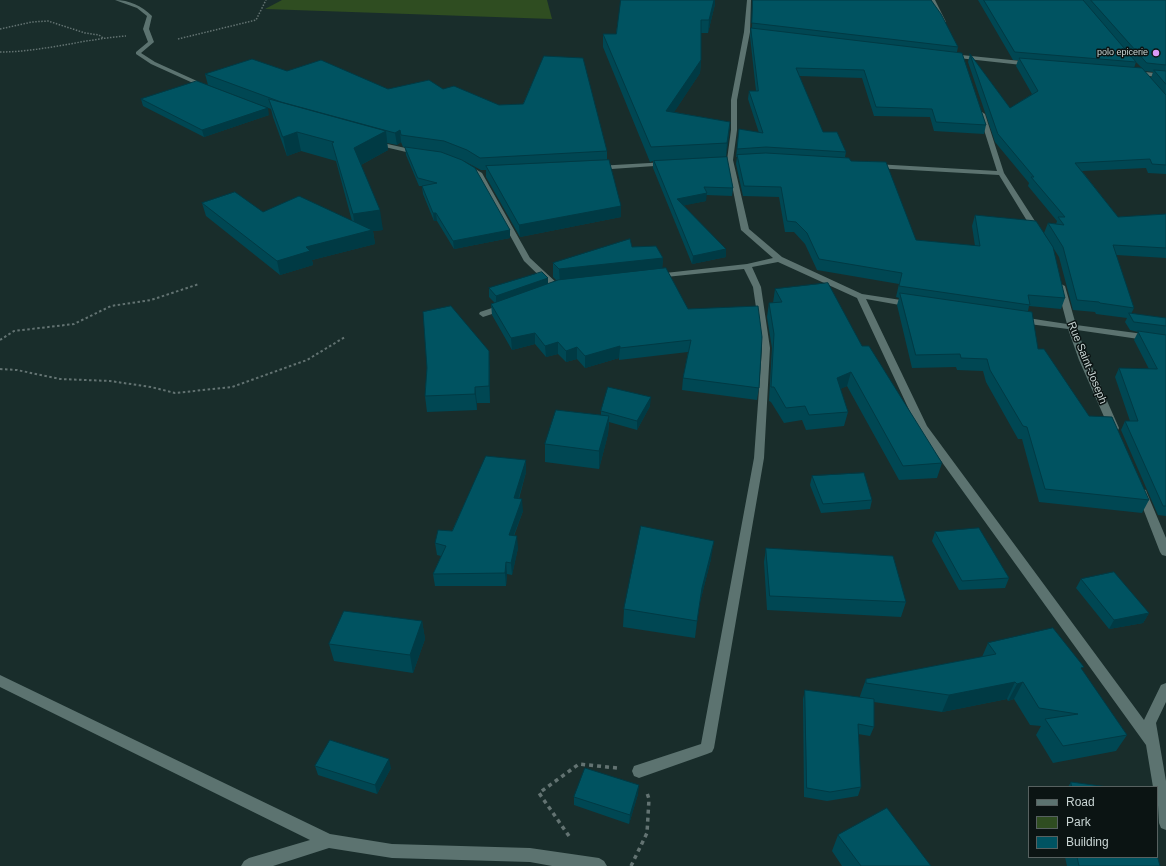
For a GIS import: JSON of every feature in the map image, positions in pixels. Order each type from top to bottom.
[{"type":"street","points":[[117,0],[139,7],[150,16],[146,29],[151,42],[138,53],[153,63],[215,92]]},
{"type":"street","points":[[749,0],[750,33],[734,100],[734,130],[730,160],[745,230],[779,259],[860,296],[921,306]]},
{"type":"street","points":[[933,0],[946,26]]},
{"type":"street","points":[[956,45],[964,62]]},
{"type":"street","points":[[948,56],[964,62],[1041,65]]},
{"type":"street","points":[[1137,68],[1147,80]]},
{"type":"street","points":[[1127,72],[1166,76]]},
{"type":"street","points":[[978,103],[1001,173],[1042,238]]},
{"type":"street","points":[[363,140],[408,152],[429,155]]},
{"type":"street","points":[[460,163],[483,173],[527,259],[553,289],[571,286]]},
{"type":"street","points":[[589,168],[675,163]]},
{"type":"street","points":[[867,165],[1001,173]]},
{"type":"street","points":[[647,277],[747,266],[779,259]]},
{"type":"street","points":[[639,771],[707,748],[759,458],[766,348],[757,287],[747,266]]},
{"type":"street","name":"Rue Saint-Joseph","points":[[1060,278],[1072,328],[1084,360],[1118,437]]},
{"type":"street","points":[[860,296],[922,427],[1153,744]]},
{"type":"street","points":[[483,314],[512,304]]},
{"type":"street","points":[[1012,319],[1166,340]]},
{"type":"street","points":[[1139,487],[1166,552]]},
{"type":"street","points":[[0,681],[328,841],[392,851],[530,855],[594,865]]},
{"type":"street","points":[[1166,689],[1149,723],[1166,823]]},
{"type":"street","points":[[249,866],[328,841]]},
{"type":"path","points":[[178,39],[256,20],[266,0]]},
{"type":"path","points":[[0,29],[32,22],[48,21],[85,33],[99,35],[104,38]]},
{"type":"path","points":[[0,52],[56,46],[148,32]]},
{"type":"path","points":[[0,340],[14,332],[74,324],[110,306],[151,300],[199,284]]},
{"type":"path","points":[[0,369],[17,370],[60,379],[110,382],[174,393],[232,387],[307,360],[345,337]]},
{"type":"path","points":[[594,865],[539,793],[579,764],[639,771],[649,799],[648,832],[632,866]]},
{"type":"green space","points":[[282,0],[547,0],[552,19],[265,9]]},
{"type":"building","points":[[621,0],[714,0],[709,20],[701,20],[701,60],[666,111],[730,122],[727,143],[651,147],[603,34],[616,34]]},
{"type":"building","points":[[753,0],[931,0],[941,14],[958,47],[752,23]]},
{"type":"building","points":[[984,0],[1083,0],[1136,62],[1015,52]]},
{"type":"building","points":[[1091,0],[1166,0],[1166,65],[1147,63]]},
{"type":"building","points":[[751,28],[962,53],[986,125],[936,122],[932,109],[876,107],[864,70],[796,68],[823,132],[837,132],[846,152],[766,147],[737,149],[739,129],[763,133],[749,91],[758,91]]},
{"type":"building","points":[[970,54],[1010,108],[1038,91],[1019,58],[1142,68],[1166,95],[1166,165],[1152,164],[1150,159],[1075,163],[1118,217],[1166,214],[1166,248],[1113,245],[1134,308],[1077,300],[1063,247],[1048,223],[1064,225],[1058,217],[1065,217],[1031,177],[1034,177],[998,134]]},
{"type":"building","points":[[544,56],[583,58],[607,151],[480,158],[467,150],[444,141],[401,135],[400,130],[395,133],[281,102],[205,74],[252,59],[287,71],[321,60],[388,89],[429,80],[443,89],[454,86],[499,105],[523,104]]},
{"type":"building","points":[[1154,70],[1166,71],[1166,84]]},
{"type":"building","points":[[197,81],[268,108],[202,130],[141,99]]},
{"type":"building","points":[[269,99],[386,131],[354,148],[380,210],[353,214],[332,143],[334,142],[297,132],[283,137]]},
{"type":"building","points":[[405,147],[441,152],[462,160],[475,168],[510,230],[453,241],[436,213],[433,213],[422,186],[437,183],[418,178]]},
{"type":"building","points":[[766,153],[849,158],[851,161],[886,162],[916,240],[980,246],[975,215],[1036,221],[1053,247],[1065,298],[1028,295],[1030,305],[899,286],[902,273],[819,259],[807,233],[796,222],[787,221],[781,187],[744,186],[737,155]]},
{"type":"building","points":[[727,157],[733,188],[704,187],[707,193],[677,199],[726,249],[693,256],[654,161]]},
{"type":"building","points":[[609,160],[621,206],[519,225],[486,166]]},
{"type":"building","points":[[235,192],[263,212],[299,196],[372,230],[306,247],[310,251],[277,261],[202,203]]},
{"type":"building","points":[[630,239],[632,247],[656,246],[663,258],[559,269],[553,263]]},
{"type":"building","points":[[666,268],[688,309],[758,306],[762,337],[759,388],[683,378],[691,340],[620,348],[620,346],[585,356],[577,347],[566,351],[558,342],[545,346],[535,333],[511,338],[491,304],[558,280]]},
{"type":"building","points":[[542,272],[548,278],[496,296],[489,288]]},
{"type":"building","points":[[828,283],[862,346],[869,346],[942,463],[903,466],[851,372],[837,378],[848,412],[809,415],[805,406],[786,408],[774,387],[771,387],[774,334],[769,303],[782,302],[775,289]]},
{"type":"building","points":[[900,293],[1032,312],[1038,349],[1044,349],[1089,416],[1112,417],[1149,500],[1045,489],[1027,427],[1023,426],[990,370],[987,359],[961,358],[960,354],[916,355]]},
{"type":"building","points":[[451,306],[489,351],[489,386],[475,387],[475,394],[425,396],[427,368],[423,312]]},
{"type":"building","points":[[1129,313],[1166,318],[1166,326],[1134,322]]},
{"type":"building","points":[[1138,331],[1166,335],[1166,506],[1163,506],[1125,421],[1138,421],[1119,368],[1157,369]]},
{"type":"building","points":[[608,387],[651,397],[637,421],[601,411]]},
{"type":"building","points":[[556,410],[609,416],[599,451],[545,444]]},
{"type":"building","points":[[486,456],[526,460],[514,498],[522,499],[509,535],[517,536],[511,563],[506,562],[505,573],[433,574],[446,546],[435,543],[438,530],[452,531]]},
{"type":"building","points":[[864,473],[872,500],[823,504],[812,476]]},
{"type":"building","points":[[641,526],[714,541],[702,588],[697,621],[624,609]]},
{"type":"building","points":[[979,528],[1009,578],[962,581],[935,532]]},
{"type":"building","points":[[766,548],[893,556],[906,602],[770,596]]},
{"type":"building","points":[[1114,572],[1149,613],[1114,620],[1081,579]]},
{"type":"building","points":[[344,611],[422,621],[410,655],[329,644]]},
{"type":"building","points":[[1053,628],[1084,667],[1081,668],[1127,735],[1063,746],[1045,719],[1078,714],[1039,708],[1023,682],[1017,684],[1015,682],[949,695],[866,683],[866,679],[996,654],[988,643]]},
{"type":"building","points":[[805,690],[874,699],[874,727],[858,724],[861,787],[830,792],[807,788]]},
{"type":"building","points":[[330,740],[389,759],[375,785],[315,766]]},
{"type":"building","points":[[585,768],[639,785],[630,815],[574,797]]},
{"type":"building","points":[[1071,782],[1101,786],[1072,786]]},
{"type":"building","points":[[887,808],[931,866],[861,866],[838,835]]},
{"type":"building","points":[[1077,858],[1158,858],[1160,866],[1079,866]]},
{"type":"place","name":"polo epicerie","points":[[1156,53]]}]
